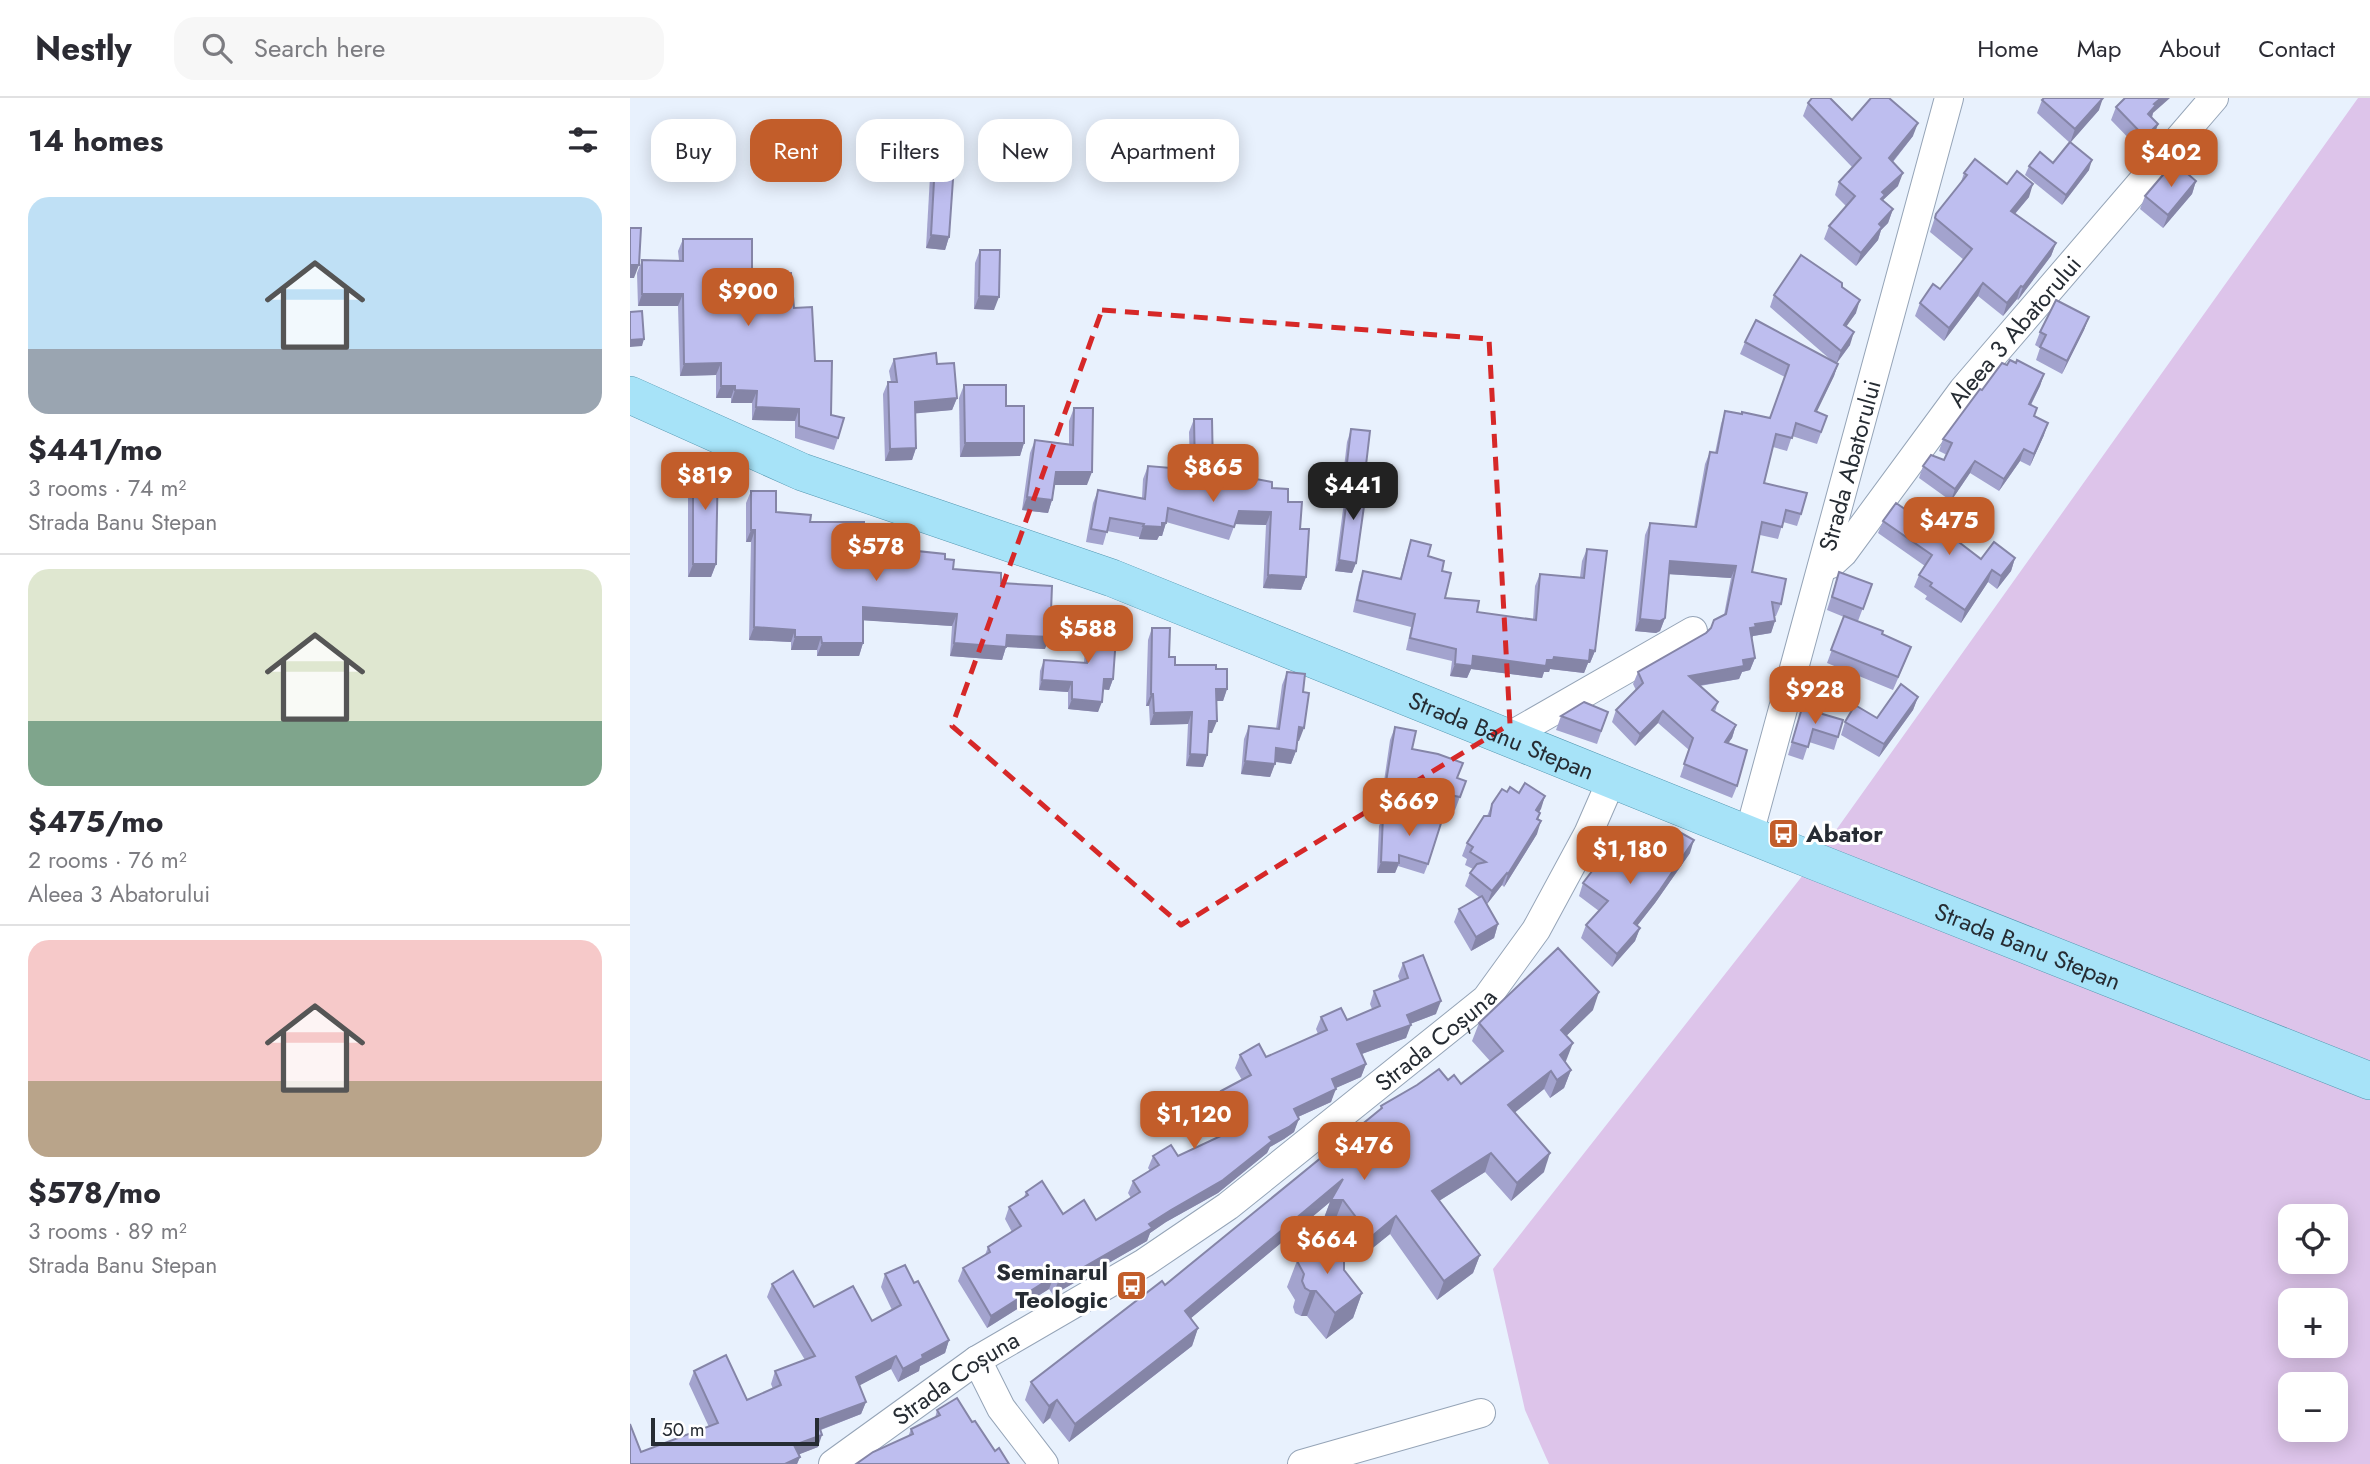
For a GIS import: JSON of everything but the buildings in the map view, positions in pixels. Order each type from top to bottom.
[{"type":"main road","name":"Strada Banu Stepan","points":[[630,395],[802,472],[1112,578],[2370,1081]]},
{"type":"street","name":"Strada Abatorului","points":[[1749,834],[1949,98]]},
{"type":"street","name":"Aleea 3 Abatorului","points":[[1822,567],[1831,564],[1843,553],[1964,390],[2214,98]]},
{"type":"street","points":[[1508,737],[1693,631]]},
{"type":"street","name":"Strada Coșuna","points":[[834,1464],[977,1360],[1144,1263],[1228,1206],[1486,999],[1536,930],[1588,834],[1612,779]]},
{"type":"street","points":[[977,1360],[1001,1408],[1044,1464]]},
{"type":"street","points":[[1302,1464],[1481,1413]]},
{"type":"highlighted area","points":[[1102,310],[1489,339],[1510,724],[1181,925],[952,726]]},
{"type":"shaded area","points":[[2358,98],[2370,98],[2370,1464],[1549,1464],[1525,1410],[1493,1269],[1814,861]]},
{"type":"place","name":"Abator","points":[[1783,833]]},
{"type":"place","name":"Seminarul Teologic","points":[[1131,1285]]}]
